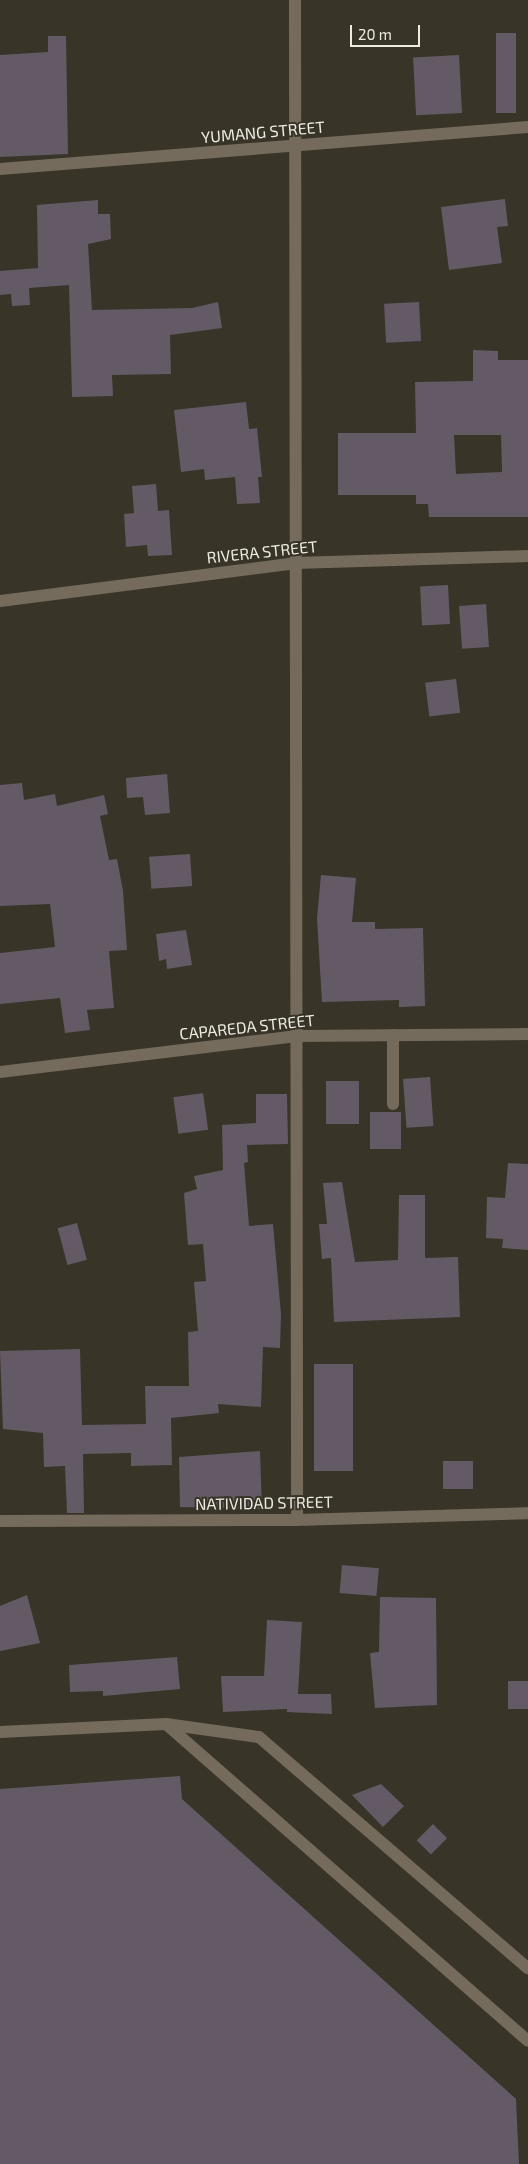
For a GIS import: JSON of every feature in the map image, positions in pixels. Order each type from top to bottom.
[{"type":"street","points":[[295,0],[297,1520]]},
{"type":"street","name":"YUMANG STREET","points":[[0,169],[528,127]]},
{"type":"street","name":"RIVERA STREET","points":[[0,601],[296,563],[528,556]]},
{"type":"street","name":"CAPAREDA STREET","points":[[0,1072],[297,1036],[528,1034]]},
{"type":"street","points":[[393,1104],[394,1035]]},
{"type":"street","name":"NATIVIDAD STREET","points":[[0,1521],[297,1520],[528,1513]]},
{"type":"street","points":[[0,1732],[166,1724],[258,1737],[528,1968]]},
{"type":"street","points":[[166,1724],[528,2041]]},
{"type":"building","points":[[496,33],[516,33],[516,113],[496,113]]},
{"type":"building","points":[[48,36],[66,36],[68,154],[0,157],[0,55],[48,52]]},
{"type":"building","points":[[459,55],[462,113],[416,115],[413,57]]},
{"type":"building","points":[[505,199],[508,226],[497,227],[502,263],[449,270],[441,207]]},
{"type":"building","points":[[98,200],[98,214],[110,214],[111,239],[88,244],[92,310],[192,308],[218,302],[222,328],[170,335],[171,374],[112,375],[113,396],[72,397],[69,285],[29,288],[30,305],[12,306],[11,294],[0,295],[0,271],[38,268],[37,205]]},
{"type":"building","points":[[419,302],[421,341],[386,343],[384,304]]},
{"type":"building","points":[[473,350],[498,351],[498,360],[528,360],[528,517],[429,517],[428,504],[416,504],[416,495],[338,495],[338,433],[416,433],[415,382],[473,381]],"holes":[[[454,435],[501,435],[502,472],[456,474]]]},
{"type":"building","points":[[246,402],[249,429],[257,428],[262,477],[258,477],[260,503],[237,504],[235,477],[205,480],[204,469],[181,472],[174,410]]},
{"type":"building","points":[[156,484],[158,511],[169,510],[172,555],[148,556],[147,545],[126,547],[124,514],[134,513],[132,486]]},
{"type":"building","points":[[448,585],[450,624],[422,625],[420,586]]},
{"type":"building","points":[[486,604],[489,647],[462,649],[459,606]]},
{"type":"building","points":[[456,679],[460,713],[429,717],[425,683]]},
{"type":"building","points":[[167,774],[170,813],[145,815],[143,797],[127,798],[126,778]]},
{"type":"building","points":[[22,783],[24,800],[55,794],[57,806],[104,795],[108,814],[100,816],[109,860],[117,859],[123,891],[127,950],[109,951],[114,1008],[87,1010],[90,1030],[65,1033],[60,998],[0,1004],[0,953],[55,947],[50,904],[0,906],[0,785]]},
{"type":"building","points":[[190,854],[192,886],[151,889],[149,857]]},
{"type":"building","points":[[321,875],[356,878],[352,922],[375,922],[375,929],[423,928],[425,1006],[399,1007],[399,1000],[322,1002],[317,918]]},
{"type":"building","points":[[186,930],[192,965],[167,969],[166,959],[159,961],[156,934]]},
{"type":"building","points":[[430,1077],[433,1126],[406,1128],[403,1079]]},
{"type":"building","points":[[326,1081],[359,1081],[359,1124],[326,1124]]},
{"type":"building","points":[[203,1093],[208,1130],[178,1134],[173,1097]]},
{"type":"building","points":[[256,1094],[287,1094],[288,1144],[247,1145],[248,1162],[244,1163],[249,1226],[273,1224],[281,1314],[280,1348],[263,1347],[261,1407],[218,1404],[219,1413],[171,1418],[172,1465],[131,1466],[131,1453],[83,1454],[84,1513],[67,1513],[65,1466],[44,1467],[43,1433],[3,1429],[0,1351],[80,1349],[82,1425],[146,1424],[145,1386],[189,1386],[188,1332],[198,1331],[194,1282],[206,1281],[203,1244],[188,1245],[184,1193],[197,1189],[194,1176],[223,1170],[222,1125],[256,1123]]},
{"type":"building","points":[[370,1112],[401,1112],[401,1149],[370,1149]]},
{"type":"building","points":[[508,1163],[528,1164],[528,1250],[502,1248],[503,1239],[486,1238],[487,1197],[505,1198]]},
{"type":"building","points":[[342,1182],[355,1262],[398,1260],[399,1195],[425,1195],[425,1258],[458,1257],[460,1317],[334,1322],[331,1258],[322,1259],[319,1224],[327,1224],[323,1183]]},
{"type":"building","points":[[77,1223],[87,1260],[68,1265],[58,1228]]},
{"type":"building","points":[[314,1364],[353,1364],[353,1471],[314,1471]]},
{"type":"building","points":[[260,1451],[262,1509],[180,1507],[179,1457]]},
{"type":"building","points":[[443,1461],[473,1461],[473,1489],[443,1489]]},
{"type":"building","points":[[342,1565],[379,1568],[376,1596],[340,1593]]},
{"type":"building","points":[[27,1595],[40,1643],[0,1651],[0,1606]]},
{"type":"building","points":[[380,1597],[436,1598],[437,1705],[375,1708],[370,1653],[379,1652]]},
{"type":"building","points":[[267,1620],[302,1622],[298,1694],[331,1694],[332,1714],[287,1712],[287,1709],[223,1712],[221,1676],[264,1676]]},
{"type":"building","points":[[177,1657],[180,1689],[103,1696],[103,1691],[70,1692],[69,1665]]},
{"type":"building","points":[[508,1681],[528,1681],[528,1709],[508,1709]]},
{"type":"building","points":[[180,1776],[182,1799],[516,2099],[519,2164],[0,2164],[0,1789]]},
{"type":"building","points":[[381,1784],[404,1806],[383,1827],[352,1795]]},
{"type":"building","points":[[433,1824],[447,1838],[431,1854],[417,1840]]}]
